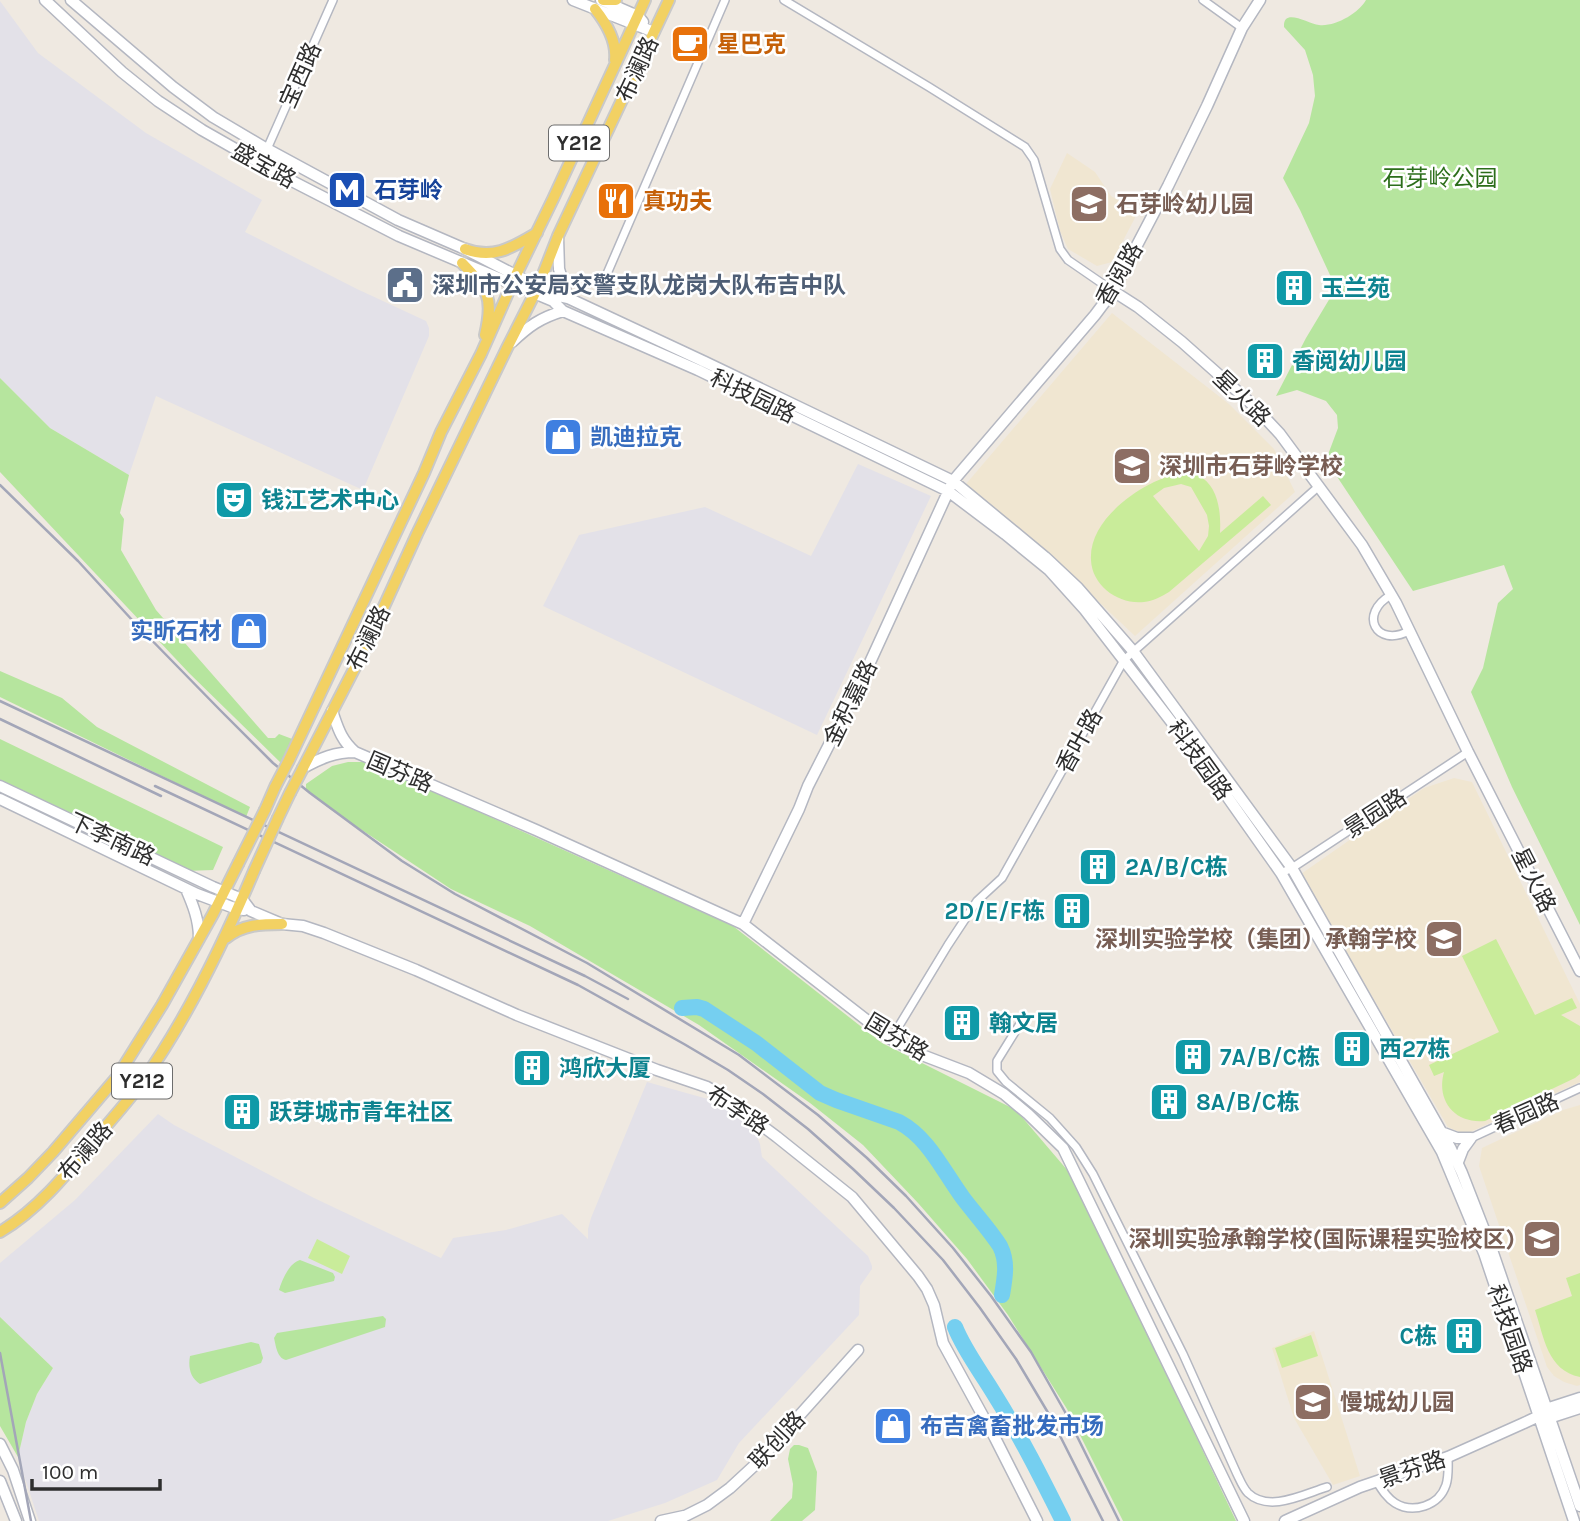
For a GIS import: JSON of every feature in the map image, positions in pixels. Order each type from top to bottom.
[{"type":"main road","name":"盛宝路","points":[[45,0],[122,72],[158,101],[202,130],[290,180],[399,236],[462,264],[514,280]]},
{"type":"main road","name":"盛宝路","points":[[71,0],[173,87],[213,117],[398,220],[466,249],[514,280]]},
{"type":"main road","points":[[573,0],[600,3],[616,0]]},
{"type":"main road","name":"布澜路","points":[[0,1203],[53,1152],[117,1077],[199,940],[289,760],[645,0]]},
{"type":"main road","name":"布澜路","points":[[0,1232],[42,1200],[82,1155],[142,1082],[181,1021],[222,942],[290,793],[365,648],[417,534],[537,290],[558,236],[669,0]]},
{"type":"main road","name":"香阅路","points":[[953,481],[1095,315],[1112,291],[1168,186],[1242,28],[1260,0]]},
{"type":"main road","points":[[600,3],[654,32]]},
{"type":"main road","points":[[600,3],[614,43],[614,67]]},
{"type":"main road","points":[[466,249],[476,253],[498,252],[537,233]]},
{"type":"main road","points":[[558,236],[559,269],[568,298]]},
{"type":"main road","points":[[462,264],[484,288],[488,298],[489,317],[481,354]]},
{"type":"main road","name":"科技园路","points":[[514,280],[537,290],[568,298],[953,481],[1013,530],[1078,589],[1133,651],[1292,868],[1458,1162],[1492,1250],[1545,1414],[1574,1521]]},
{"type":"main road","name":"科技园路","points":[[537,290],[563,311],[698,370],[948,491],[1048,570],[1086,610],[1207,768],[1281,873],[1442,1152],[1484,1253],[1580,1506]]},
{"type":"main road","name":"星火路","points":[[1112,291],[1138,307],[1182,342],[1254,406],[1280,434],[1362,545],[1391,594],[1580,971]]},
{"type":"main road","points":[[493,327],[509,343],[525,329],[563,311]]},
{"type":"main road","name":"金积嘉路","points":[[743,924],[808,786],[862,682],[953,481]]},
{"type":"main road","points":[[332,710],[346,744],[355,752]]},
{"type":"main road","points":[[303,768],[327,755],[355,752]]},
{"type":"main road","name":"国芬路","points":[[355,752],[743,924],[891,1038],[922,1055],[969,1073],[1004,1094],[1028,1114],[1063,1147],[1244,1521]]},
{"type":"main road","name":"下李南路","points":[[0,786],[225,891]]},
{"type":"main road","name":"下李南路","points":[[0,799],[186,889],[219,902],[239,904]]},
{"type":"main road","points":[[186,889],[194,907],[199,940]]},
{"type":"main road","name":"布李路","points":[[225,891],[251,911],[282,924],[303,926],[324,933],[530,1020],[707,1087],[777,1137],[852,1197],[927,1289],[934,1305],[943,1343],[1037,1521]]},
{"type":"main road","points":[[222,942],[234,931],[243,928],[282,924]]},
{"type":"main road","name":"春园路","points":[[1441,1132],[1457,1138],[1471,1138]]},
{"type":"main road","name":"春园路","points":[[1458,1162],[1471,1138]]},
{"type":"main road","name":"联创路","points":[[662,1521],[681,1518],[730,1489],[858,1350]]},
{"type":"main road","name":"景芬路","points":[[1285,1521],[1360,1487],[1448,1457],[1580,1398]]},
{"type":"main road","name":"景芬路","points":[[1545,1414],[1580,1408]]},
{"type":"main road","points":[[0,1444],[13,1470],[30,1521]]},
{"type":"main road","points":[[0,1481],[16,1521]]},
{"type":"street","name":"宝西路","points":[[267,149],[333,0]]},
{"type":"street","points":[[600,290],[725,0]]},
{"type":"street","name":"星火路","points":[[783,0],[1025,147],[1034,160],[1060,249],[1068,260],[1112,291]]},
{"type":"street","points":[[1203,0],[1242,28]]},
{"type":"street","name":"香叶路","points":[[891,1038],[977,901],[1002,878],[1124,660],[1319,486]]},
{"type":"street","points":[[1391,594],[1376,607],[1373,620],[1375,625],[1390,636],[1396,637],[1409,631]]},
{"type":"street","name":"景园路","points":[[1281,873],[1468,752]]},
{"type":"street","points":[[1023,1019],[997,1061],[997,1071],[1006,1082],[1049,1118],[1076,1147],[1093,1174],[1183,1354],[1247,1492],[1259,1500],[1279,1502],[1327,1487]]},
{"type":"street","name":"春园路","points":[[1471,1138],[1580,1088]]},
{"type":"street","points":[[1377,1482],[1388,1497],[1408,1508],[1431,1504],[1446,1486],[1448,1457]]},
{"type":"shaded area","points":[[0,1],[38,53],[146,133],[262,200],[245,232],[426,321],[429,336],[363,490],[156,396],[129,475],[50,428],[0,378]]},
{"type":"shaded area","name":"石芽岭幼儿园","points":[[1067,153],[1095,172],[1111,196],[1138,212],[1112,262],[1097,266],[1068,249],[1060,231],[1050,189]]},
{"type":"shaded area","name":"深圳市石芽岭学校","points":[[1112,313],[1229,404],[1274,449],[1295,492],[1135,636],[1048,554],[966,484]]},
{"type":"shaded area","points":[[858,464],[931,496],[817,735],[543,606],[579,535],[705,507],[811,556]]},
{"type":"shaded area","name":"深圳实验学校（集团）承翰学校","points":[[1454,778],[1472,782],[1580,1004],[1580,1082],[1468,1133],[1448,1127],[1301,874],[1424,788]]},
{"type":"shaded area","points":[[647,1082],[722,1103],[754,1130],[762,1157],[868,1256],[872,1266],[860,1286],[859,1315],[739,1443],[717,1480],[665,1503],[608,1521],[39,1521],[18,1457],[26,1422],[37,1394],[53,1368],[0,1317],[0,1263],[75,1200],[158,1114],[314,1198],[441,1258],[453,1238],[506,1230],[562,1214],[588,1239],[591,1218]]},
{"type":"shaded area","name":"深圳实验承翰学校(国际课程实验校区)","points":[[1580,1105],[1580,1385],[1577,1386],[1554,1376],[1547,1367],[1479,1166],[1482,1148],[1563,1110]]},
{"type":"shaded area","name":"慢城幼儿园","points":[[1314,1331],[1360,1476],[1333,1485],[1294,1418],[1272,1348]]},
{"type":"green space","name":"石芽岭公园","points":[[1366,0],[1580,0],[1580,925],[1512,787],[1471,692],[1483,668],[1498,603],[1513,589],[1504,565],[1413,591],[1326,460],[1338,428],[1337,415],[1326,401],[1297,390],[1276,396],[1336,288],[1283,178],[1309,123],[1315,96],[1313,75],[1305,50],[1284,27],[1285,21],[1292,17],[1319,25],[1332,24],[1352,14]]},
{"type":"green space","points":[[0,378],[50,428],[129,475],[120,513],[124,519],[121,550],[156,610],[268,738],[275,738],[279,734],[295,740],[283,765],[189,673],[0,472]]},
{"type":"green space","points":[[1186,472],[1205,480],[1217,501],[1220,533],[1263,496],[1271,505],[1166,594],[1144,602],[1117,597],[1102,586],[1093,569],[1093,544],[1099,529],[1123,502],[1138,491],[1171,475]],"holes":[[[1181,484],[1191,487],[1207,515],[1209,526],[1208,536],[1199,551],[1153,496],[1164,488]]]},
{"type":"green space","points":[[0,671],[62,698],[97,727],[250,807],[246,817],[0,697]]},
{"type":"green space","points":[[0,739],[223,847],[213,870],[185,871],[0,782]]},
{"type":"green space","points":[[365,762],[388,771],[733,926],[882,1043],[1016,1110],[1074,1178],[1236,1521],[1123,1521],[1067,1409],[1008,1315],[967,1259],[863,1145],[810,1103],[699,1025],[530,926],[451,889],[330,809],[306,790],[306,784],[332,766]]},
{"type":"green space","points":[[1496,939],[1535,1015],[1572,998],[1577,1008],[1561,1015],[1580,1026],[1580,1074],[1485,1121],[1474,1121],[1464,1119],[1450,1108],[1443,1092],[1444,1072],[1434,1076],[1429,1065],[1499,1032],[1462,956]]},
{"type":"green space","points":[[317,1239],[350,1256],[342,1274],[308,1258]]},
{"type":"green space","points":[[300,1260],[333,1273],[334,1281],[285,1293],[279,1290],[289,1268]]},
{"type":"green space","points":[[1580,1273],[1580,1377],[1569,1373],[1554,1360],[1544,1341],[1535,1310],[1572,1296],[1566,1278]]},
{"type":"green space","points":[[383,1316],[386,1319],[385,1327],[286,1360],[276,1348],[274,1338],[277,1333]]},
{"type":"green space","points":[[0,1317],[53,1368],[37,1394],[26,1422],[18,1457],[0,1426]]},
{"type":"green space","points":[[1311,1335],[1318,1356],[1282,1368],[1275,1348]]},
{"type":"green space","points":[[251,1342],[259,1344],[263,1358],[261,1363],[200,1384],[192,1375],[190,1356]]},
{"type":"green space","points":[[794,1445],[808,1448],[817,1472],[815,1510],[802,1521],[770,1521],[792,1498],[793,1484],[788,1459],[790,1449]]},
{"type":"waterway","points":[[682,1008],[704,1009],[756,1043],[820,1093],[899,1122],[919,1137],[1000,1246],[1005,1264],[1002,1295]]},
{"type":"waterway","points":[[955,1327],[1023,1443],[1063,1521]]},
{"type":"railway","points":[[0,485],[78,561],[133,621],[273,763],[310,793],[402,861],[455,894],[587,963],[739,1055],[818,1115],[867,1158],[953,1248],[1031,1352],[1065,1412],[1119,1521]]},
{"type":"railway","points":[[0,701],[585,976],[628,999]]},
{"type":"railway","points":[[0,719],[161,796]]},
{"type":"railway","points":[[155,786],[578,985],[684,1044],[763,1094],[853,1169],[943,1260],[1016,1359],[1050,1416],[1103,1521]]},
{"type":"railway","points":[[0,1353],[31,1521]]},
{"type":"place","name":"星巴克","points":[[690,44]]},
{"type":"place","name":"石芽岭","points":[[347,190]]},
{"type":"place","name":"真功夫","points":[[616,201]]},
{"type":"place","name":"石芽岭幼儿园","points":[[1089,204]]},
{"type":"place","name":"深圳市公安局交警支队龙岗大队布吉中队","points":[[405,285]]},
{"type":"place","name":"玉兰苑","points":[[1294,288]]},
{"type":"place","name":"香阅幼儿园","points":[[1265,361]]},
{"type":"place","name":"凯迪拉克","points":[[563,437]]},
{"type":"place","name":"深圳市石芽岭学校","points":[[1132,466]]},
{"type":"place","name":"钱江艺术中心","points":[[234,500]]},
{"type":"place","name":"实昕石材","points":[[249,631]]},
{"type":"place","name":"2A/B/C栋","points":[[1098,867]]},
{"type":"place","name":"2D/E/F栋","points":[[1072,911]]},
{"type":"place","name":"深圳实验学校（集团）承翰学校","points":[[1444,939]]},
{"type":"place","name":"翰文居","points":[[962,1023]]},
{"type":"place","name":"西27栋","points":[[1352,1049]]},
{"type":"place","name":"7A/B/C栋","points":[[1193,1057]]},
{"type":"place","name":"鸿欣大厦","points":[[532,1068]]},
{"type":"place","name":"8A/B/C栋","points":[[1169,1102]]},
{"type":"place","name":"跃芽城市青年社区","points":[[242,1112]]},
{"type":"place","name":"深圳实验承翰学校(国际课程实验校区)","points":[[1542,1239]]},
{"type":"place","name":"C栋","points":[[1464,1336]]},
{"type":"place","name":"慢城幼儿园","points":[[1313,1402]]},
{"type":"place","name":"布吉禽畜批发市场","points":[[893,1426]]}]
